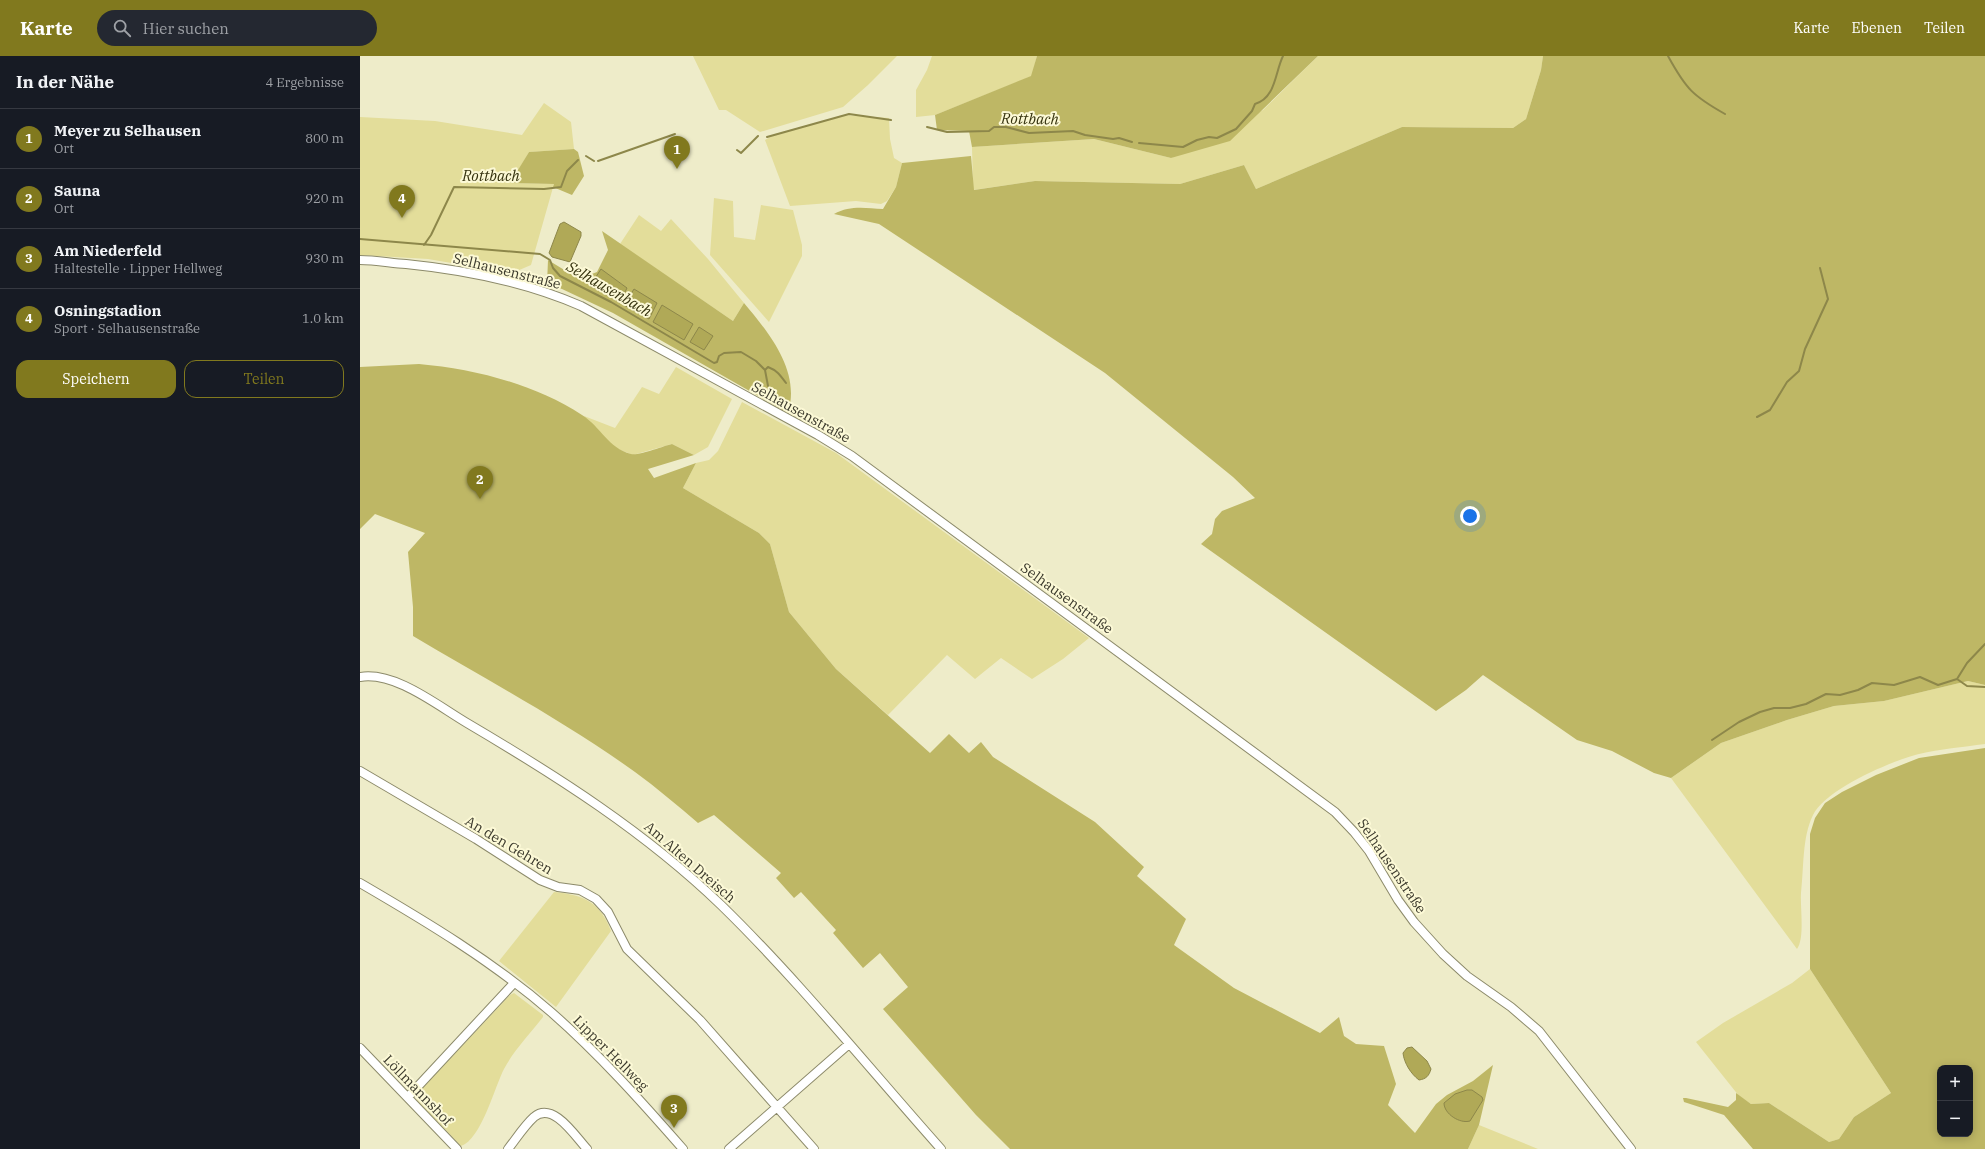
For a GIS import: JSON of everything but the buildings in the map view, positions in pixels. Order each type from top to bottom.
[{"type":"street","name":"Selhausenstraße","points":[[360,260],[470,272],[549,293],[581,306],[818,435],[852,456],[1335,812],[1369,851],[1398,900],[1414,922],[1443,954],[1467,976],[1511,1007],[1539,1031],[1631,1149]]},
{"type":"street","name":"Am Alten Dreisch","points":[[360,677],[377,677],[405,686],[546,769],[624,823],[664,854],[720,904],[788,975],[941,1149]]},
{"type":"street","name":"An den Gehren","points":[[360,771],[476,839],[540,880],[558,888],[580,890],[596,899],[608,912],[627,949],[683,1003],[814,1149]]},
{"type":"street","name":"Lipper Hellweg","points":[[360,883],[439,930],[514,983],[550,1012],[601,1059],[683,1149]]},
{"type":"street","points":[[408,1097],[514,983]]},
{"type":"street","points":[[729,1149],[848,1044]]},
{"type":"street","name":"Löllmannshof","points":[[360,1048],[457,1149]]},
{"type":"street","points":[[508,1149],[534,1117],[546,1113],[552,1114],[561,1121],[587,1149]]},
{"type":"shaded area","points":[[693,56],[897,56],[843,107],[760,132],[726,110],[719,110]]},
{"type":"shaded area","points":[[932,56],[1037,56],[1032,76],[935,115],[916,117],[916,90],[927,70]]},
{"type":"shaded area","points":[[1037,56],[1318,56],[1230,141],[1171,158],[1094,139],[972,147],[969,131],[937,130],[935,115],[1031,76]]},
{"type":"shaded area","points":[[1318,56],[1543,56],[1541,70],[1526,119],[1513,128],[1402,127],[1256,189],[1244,165],[1180,184],[1035,181],[973,190],[972,147],[1094,139],[1171,158],[1263,110]]},
{"type":"shaded area","points":[[1543,56],[1985,56],[1985,685],[1968,681],[1884,701],[1834,706],[1787,720],[1721,743],[1671,778],[1654,773],[1612,751],[1577,740],[1483,675],[1466,690],[1436,711],[1201,544],[1212,534],[1215,519],[1222,511],[1255,498],[1233,477],[1105,373],[879,224],[834,214],[852,208],[883,209],[896,187],[902,163],[971,156],[974,190],[1035,181],[1180,184],[1244,165],[1256,189],[1402,127],[1513,128],[1526,119],[1541,70]]},
{"type":"shaded area","points":[[544,103],[571,122],[574,149],[529,152],[511,183],[554,184],[531,265],[517,271],[504,272],[428,259],[360,255],[360,117],[435,121],[522,135]]},
{"type":"shaded area","points":[[845,115],[889,118],[890,139],[894,158],[902,163],[896,187],[887,201],[881,204],[856,201],[790,206],[765,140],[775,134]]},
{"type":"shaded area","points":[[574,149],[578,152],[584,176],[572,195],[553,187],[554,184],[510,183],[529,152]]},
{"type":"shaded area","points":[[714,198],[733,201],[734,237],[755,240],[761,205],[793,210],[802,245],[802,256],[769,322],[710,255]]},
{"type":"shaded area","points":[[639,215],[661,231],[671,219],[708,259],[744,303],[733,321],[620,244]]},
{"type":"shaded area","points":[[602,231],[733,321],[744,303],[772,340],[786,368],[790,382],[791,397],[788,413],[613,313],[562,289],[547,284],[548,260],[579,279],[597,272],[608,250]],"holes":[[[601,270],[623,285],[608,296],[602,291]]]},
{"type":"shaded area","points":[[419,364],[440,366],[483,374],[544,395],[564,404],[582,415],[616,447],[631,454],[645,452],[672,444],[694,455],[648,469],[654,478],[696,463],[683,488],[759,533],[770,544],[789,612],[836,669],[930,753],[949,734],[969,753],[981,742],[993,757],[1095,822],[1144,867],[1137,876],[1186,919],[1174,945],[1234,988],[1320,1033],[1339,1017],[1344,1036],[1356,1044],[1384,1046],[1396,1084],[1388,1105],[1415,1133],[1436,1104],[1447,1095],[1473,1081],[1493,1065],[1479,1125],[1468,1149],[1010,1149],[976,1115],[883,1009],[908,987],[880,953],[863,968],[833,933],[836,930],[801,892],[794,898],[776,878],[781,873],[714,815],[698,823],[651,784],[581,735],[413,636],[413,607],[408,552],[425,533],[375,514],[360,529],[360,367]]},
{"type":"shaded area","points":[[676,367],[732,399],[708,447],[694,455],[672,444],[633,455],[613,447],[584,416],[615,428],[642,387],[659,394]]},
{"type":"shaded area","points":[[742,402],[836,453],[1089,638],[1063,659],[1032,679],[1001,658],[975,679],[947,655],[888,715],[836,669],[789,612],[770,544],[759,533],[683,488],[696,463],[709,460],[718,451]]},
{"type":"shaded area","points":[[1968,681],[1985,685],[1985,744],[1927,752],[1892,763],[1860,777],[1831,795],[1820,805],[1813,815],[1809,824],[1805,843],[1801,893],[1802,930],[1797,949],[1671,778],[1721,743],[1787,720],[1834,706],[1884,701]]},
{"type":"shaded area","points":[[1985,748],[1985,1149],[1753,1149],[1724,1115],[1684,1102],[1683,1098],[1728,1107],[1736,1100],[1736,1093],[1751,1104],[1769,1103],[1829,1142],[1839,1139],[1854,1117],[1891,1093],[1810,969],[1810,834],[1815,818],[1825,803],[1842,792],[1876,775],[1919,758]]},
{"type":"shaded area","points":[[554,892],[574,895],[590,902],[602,913],[611,931],[556,1007],[499,961]]},
{"type":"shaded area","points":[[1810,969],[1891,1093],[1854,1117],[1839,1139],[1829,1142],[1769,1103],[1751,1104],[1739,1096],[1696,1042],[1723,1023],[1792,983]]},
{"type":"shaded area","points":[[514,993],[543,1015],[543,1017],[508,1062],[500,1077],[487,1112],[475,1134],[468,1142],[461,1146],[417,1100],[417,1094],[510,995]]},
{"type":"shaded area","points":[[1479,1125],[1538,1149],[1468,1149]]},
{"type":"water","points":[[564,222],[581,232],[581,236],[570,262],[552,257],[549,253],[560,224]]},
{"type":"water","points":[[601,269],[627,288],[620,302],[602,291],[590,286]]},
{"type":"water","points":[[634,289],[657,303],[649,319],[624,305]]},
{"type":"water","points":[[662,305],[693,324],[684,340],[653,322]]},
{"type":"water","points":[[699,327],[713,336],[704,350],[690,342]]},
{"type":"water","points":[[1412,1047],[1427,1061],[1431,1069],[1424,1079],[1419,1080],[1416,1078],[1408,1068],[1405,1061],[1403,1053],[1407,1048]]},
{"type":"water","points":[[1472,1090],[1482,1097],[1483,1100],[1470,1121],[1466,1122],[1457,1120],[1453,1117],[1447,1111],[1444,1103],[1455,1094]]},
{"type":"waterway","name":"Rottbach","points":[[1139,143],[1183,147],[1197,140],[1209,137],[1217,138],[1236,129],[1252,111],[1255,104],[1262,101],[1271,90],[1283,56]]},
{"type":"waterway","name":"Rottbach","points":[[1668,56],[1691,91],[1705,102],[1725,114]]},
{"type":"waterway","name":"Rottbach","points":[[767,137],[849,114],[891,120]]},
{"type":"waterway","name":"Rottbach","points":[[927,127],[947,132],[989,131],[994,127],[1006,127],[1029,133],[1073,131],[1085,135],[1113,139],[1119,138],[1132,142]]},
{"type":"waterway","name":"Rottbach","points":[[598,161],[675,134]]},
{"type":"waterway","name":"Rottbach","points":[[737,150],[741,153],[758,136]]},
{"type":"waterway","name":"Rottbach","points":[[586,156],[594,161]]},
{"type":"waterway","name":"Rottbach","points":[[424,245],[431,235],[454,187],[544,189],[561,187],[567,171],[578,160]]},
{"type":"waterway","name":"Selhausenbach","points":[[360,239],[540,254],[550,260],[553,268],[560,276],[611,302],[714,363],[717,362],[719,356],[724,353],[741,352],[756,361],[765,370],[768,367],[774,370],[786,383]]},
{"type":"waterway","points":[[1757,417],[1770,410],[1787,382],[1799,371],[1805,349],[1828,299],[1820,268]]},
{"type":"waterway","name":"Selhausenbach","points":[[765,370],[768,386]]},
{"type":"waterway","points":[[1712,740],[1739,722],[1760,712],[1774,708],[1790,708],[1806,704],[1826,694],[1840,695],[1858,690],[1872,683],[1894,685],[1920,677],[1938,685],[1957,679],[1967,663],[1985,644]]},
{"type":"waterway","points":[[1957,679],[1967,686],[1985,687]]},
{"type":"place","name":"Meyer zu Selhausen","points":[[677,169]]},
{"type":"place","name":"Osningstadion","points":[[402,218]]},
{"type":"place","name":"Sauna","points":[[480,499]]},
{"type":"place","name":"Am Niederfeld","points":[[674,1128]]}]
